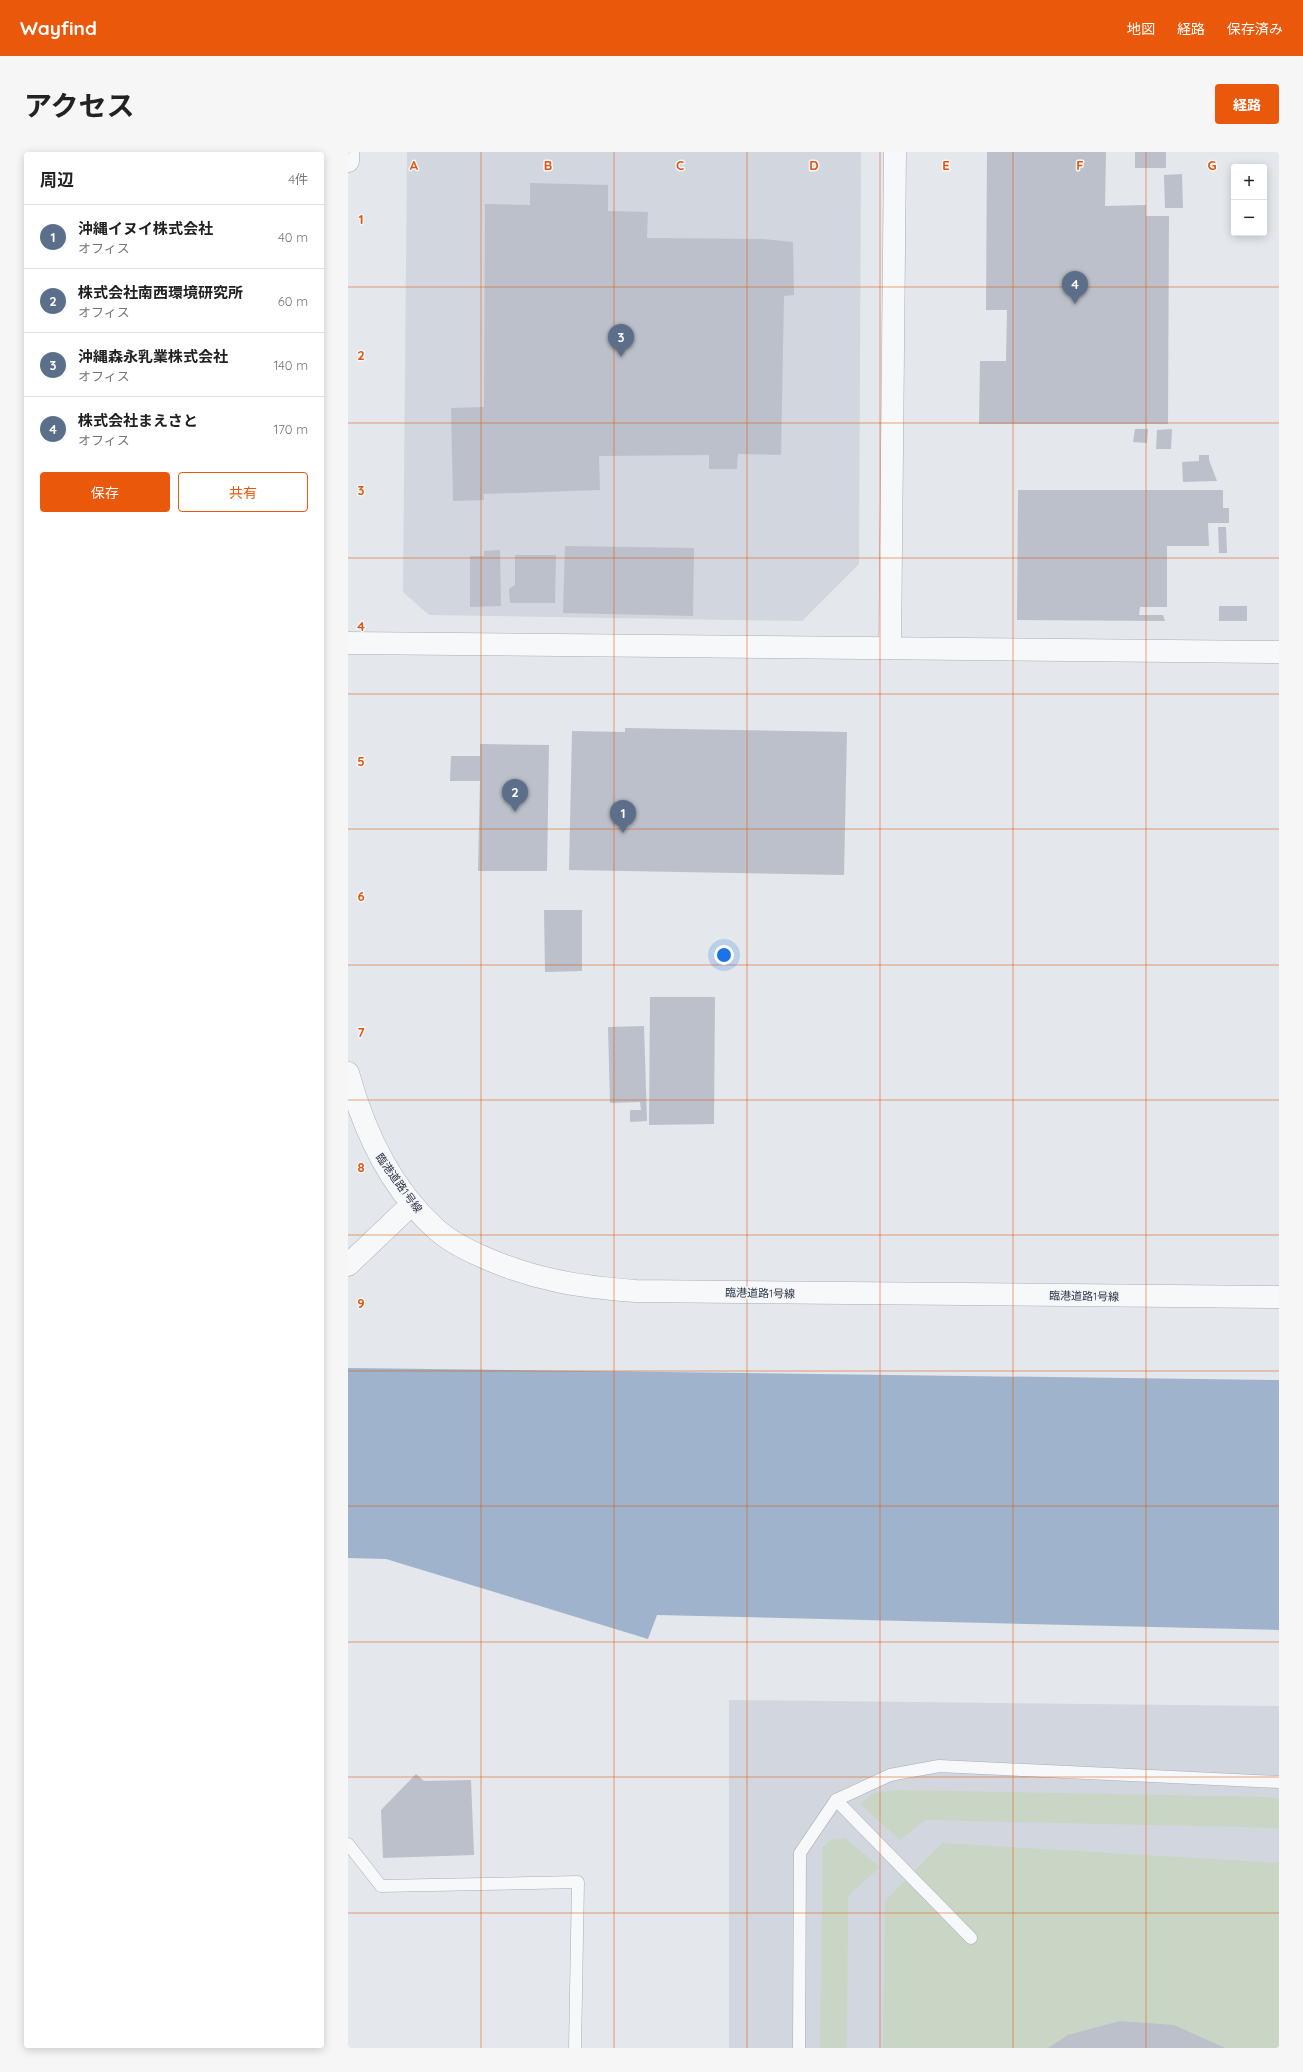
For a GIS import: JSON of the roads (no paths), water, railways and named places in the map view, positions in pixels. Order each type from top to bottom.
[{"type":"street","points":[[348,152],[348,161]]},
{"type":"street","points":[[890,648],[895,152]]},
{"type":"street","points":[[348,643],[1279,652]]},
{"type":"street","name":"臨港道路1号線","points":[[348,1073],[358,1108],[376,1152],[412,1204],[437,1230],[468,1250],[504,1266],[550,1281],[590,1288],[636,1292],[1279,1297]]},
{"type":"street","points":[[348,1265],[412,1204]]},
{"type":"lane","points":[[799,2048],[800,1853],[836,1800],[890,1775],[938,1766],[1279,1782]]},
{"type":"lane","points":[[836,1800],[971,1938]]},
{"type":"lane","points":[[348,1844],[381,1886],[578,1882],[575,2048]]},
{"type":"water","points":[[348,1368],[1279,1380],[1279,1630],[657,1615],[648,1639],[386,1559],[348,1558]]},
{"type":"place","name":"株式会社まえさと","points":[[1075,304]]},
{"type":"place","name":"沖縄森永乳業株式会社","points":[[621,357]]},
{"type":"place","name":"株式会社南西環境研究所","points":[[515,812]]},
{"type":"place","name":"沖縄イヌイ株式会社","points":[[623,833]]}]
